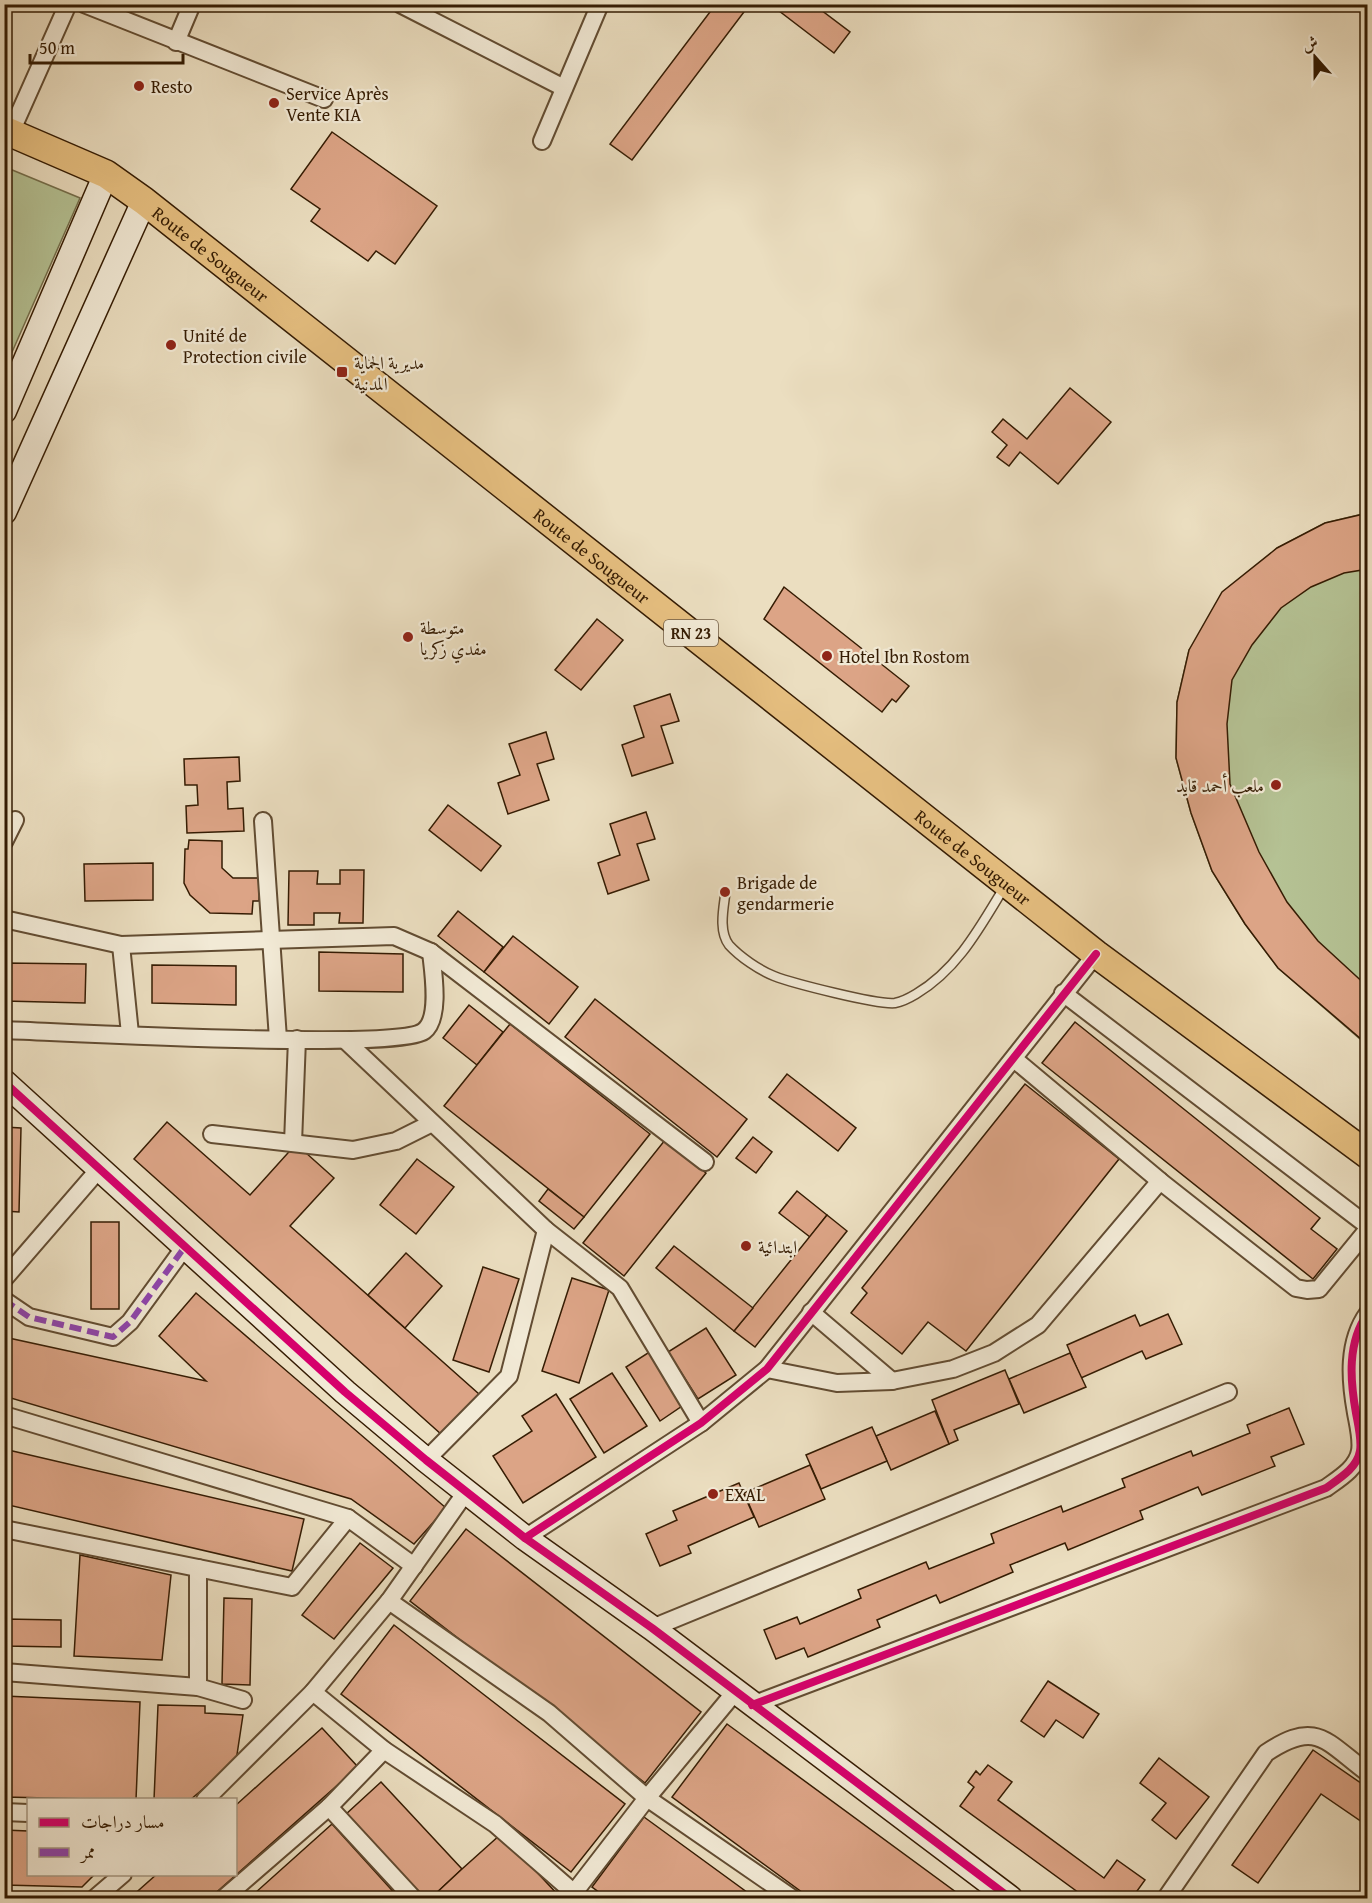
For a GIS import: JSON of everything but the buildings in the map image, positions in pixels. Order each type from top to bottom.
[{"type":"main road","name":"Route de Sougueur","points":[[8,131],[106,174],[144,201],[1096,954],[1368,1155]]},
{"type":"street","points":[[8,131],[68,4]]},
{"type":"street","points":[[84,4],[324,99]]},
{"type":"street","points":[[176,42],[192,4]]},
{"type":"street","points":[[400,4],[564,88]]},
{"type":"street","points":[[542,141],[600,4]]},
{"type":"street","points":[[4,411],[106,174]]},
{"type":"street","points":[[4,512],[144,201]]},
{"type":"street","points":[[4,842],[15,820]]},
{"type":"street","points":[[264,821],[278,1039]]},
{"type":"street","points":[[4,919],[121,945],[394,936],[431,952],[705,1162]]},
{"type":"street","points":[[121,945],[130,1034]]},
{"type":"street","points":[[4,1030],[346,1041],[411,1037],[425,1031],[432,1016],[435,1001],[431,952]]},
{"type":"street","points":[[525,1538],[701,1423],[767,1369],[1096,954]]},
{"type":"street","points":[[1014,1059],[1160,1181],[1296,1288],[1319,1289],[1368,1228],[1064,993]]},
{"type":"street","points":[[293,1143],[297,1039]]},
{"type":"street","points":[[346,1041],[546,1230],[620,1288],[701,1423]]},
{"type":"street","points":[[4,1082],[100,1168],[184,1248],[345,1392],[426,1460],[525,1538],[652,1628],[1010,1899]]},
{"type":"street","points":[[212,1134],[353,1150],[374,1148],[396,1141],[432,1123]]},
{"type":"street","points":[[4,1279],[100,1168]]},
{"type":"street","points":[[767,1369],[837,1383],[892,1381],[953,1369],[994,1353],[1038,1325],[1160,1181]]},
{"type":"street","points":[[426,1460],[509,1376],[546,1230]]},
{"type":"street","points":[[4,1300],[29,1317],[113,1337],[130,1322],[184,1248]]},
{"type":"street","points":[[811,1312],[892,1381]]},
{"type":"street","points":[[313,1692],[384,1750],[495,1824],[577,1896],[647,1798],[743,1698],[1326,1488],[1350,1470],[1360,1451],[1351,1388],[1353,1345],[1360,1323],[1368,1314]]},
{"type":"street","points":[[652,1628],[1228,1392]]},
{"type":"street","points":[[4,1415],[348,1518],[414,1566]]},
{"type":"street","points":[[207,1798],[313,1692],[389,1601],[466,1492]]},
{"type":"street","points":[[4,1529],[292,1587],[348,1518]]},
{"type":"street","points":[[198,1568],[198,1687]]},
{"type":"street","points":[[389,1601],[549,1713],[647,1798],[792,1899]]},
{"type":"street","points":[[4,1672],[198,1687],[243,1700]]},
{"type":"street","points":[[1166,1899],[1266,1753],[1286,1740],[1302,1734],[1318,1737],[1368,1773]]},
{"type":"street","points":[[232,1896],[329,1807],[384,1750]]},
{"type":"street","points":[[329,1807],[413,1899]]},
{"type":"street","points":[[4,1812],[27,1813]]},
{"type":"street","points":[[95,1899],[122,1876]]},
{"type":"lane","points":[[726,896],[722,920],[727,943],[743,958],[774,976],[869,1000],[895,1003],[916,994],[951,967],[969,946],[1006,883]]},
{"type":"green space","points":[[5,167],[80,198],[5,368]]},
{"type":"green space","name":"ملعب أحمد قايد","points":[[1367,513],[1367,1045],[1278,968],[1245,924],[1212,871],[1191,813],[1176,758],[1177,702],[1189,650],[1277,548],[1325,523]]},
{"type":"marked path","points":[[4,1300],[29,1317],[113,1337],[130,1322],[184,1248]]},
{"type":"cycle path","points":[[525,1538],[701,1423],[767,1369],[1096,954]]},
{"type":"cycle path","points":[[4,1082],[345,1392],[426,1460],[525,1538],[652,1628],[1010,1898]]},
{"type":"cycle path","points":[[752,1705],[1326,1488],[1352,1468],[1360,1451],[1352,1388],[1352,1362],[1356,1336],[1368,1313]]},
{"type":"place","name":"Resto","points":[[139,86]]},
{"type":"place","name":"Service Après Vente KIA","points":[[274,103]]},
{"type":"place","name":"Unité de Protection civile","points":[[171,345]]},
{"type":"place","name":"مديرية الحماية المدنية","points":[[342,372]]},
{"type":"place","name":"متوسطة مفدي زكريا","points":[[408,637]]},
{"type":"place","name":"Hotel Ibn Rostom","points":[[827,656]]},
{"type":"place","name":"ملعب أحمد قايد","points":[[1276,785]]},
{"type":"place","name":"Brigade de gendarmerie","points":[[725,892]]},
{"type":"place","name":"ابتدائية","points":[[746,1246]]},
{"type":"place","name":"EXAL","points":[[713,1494]]}]
